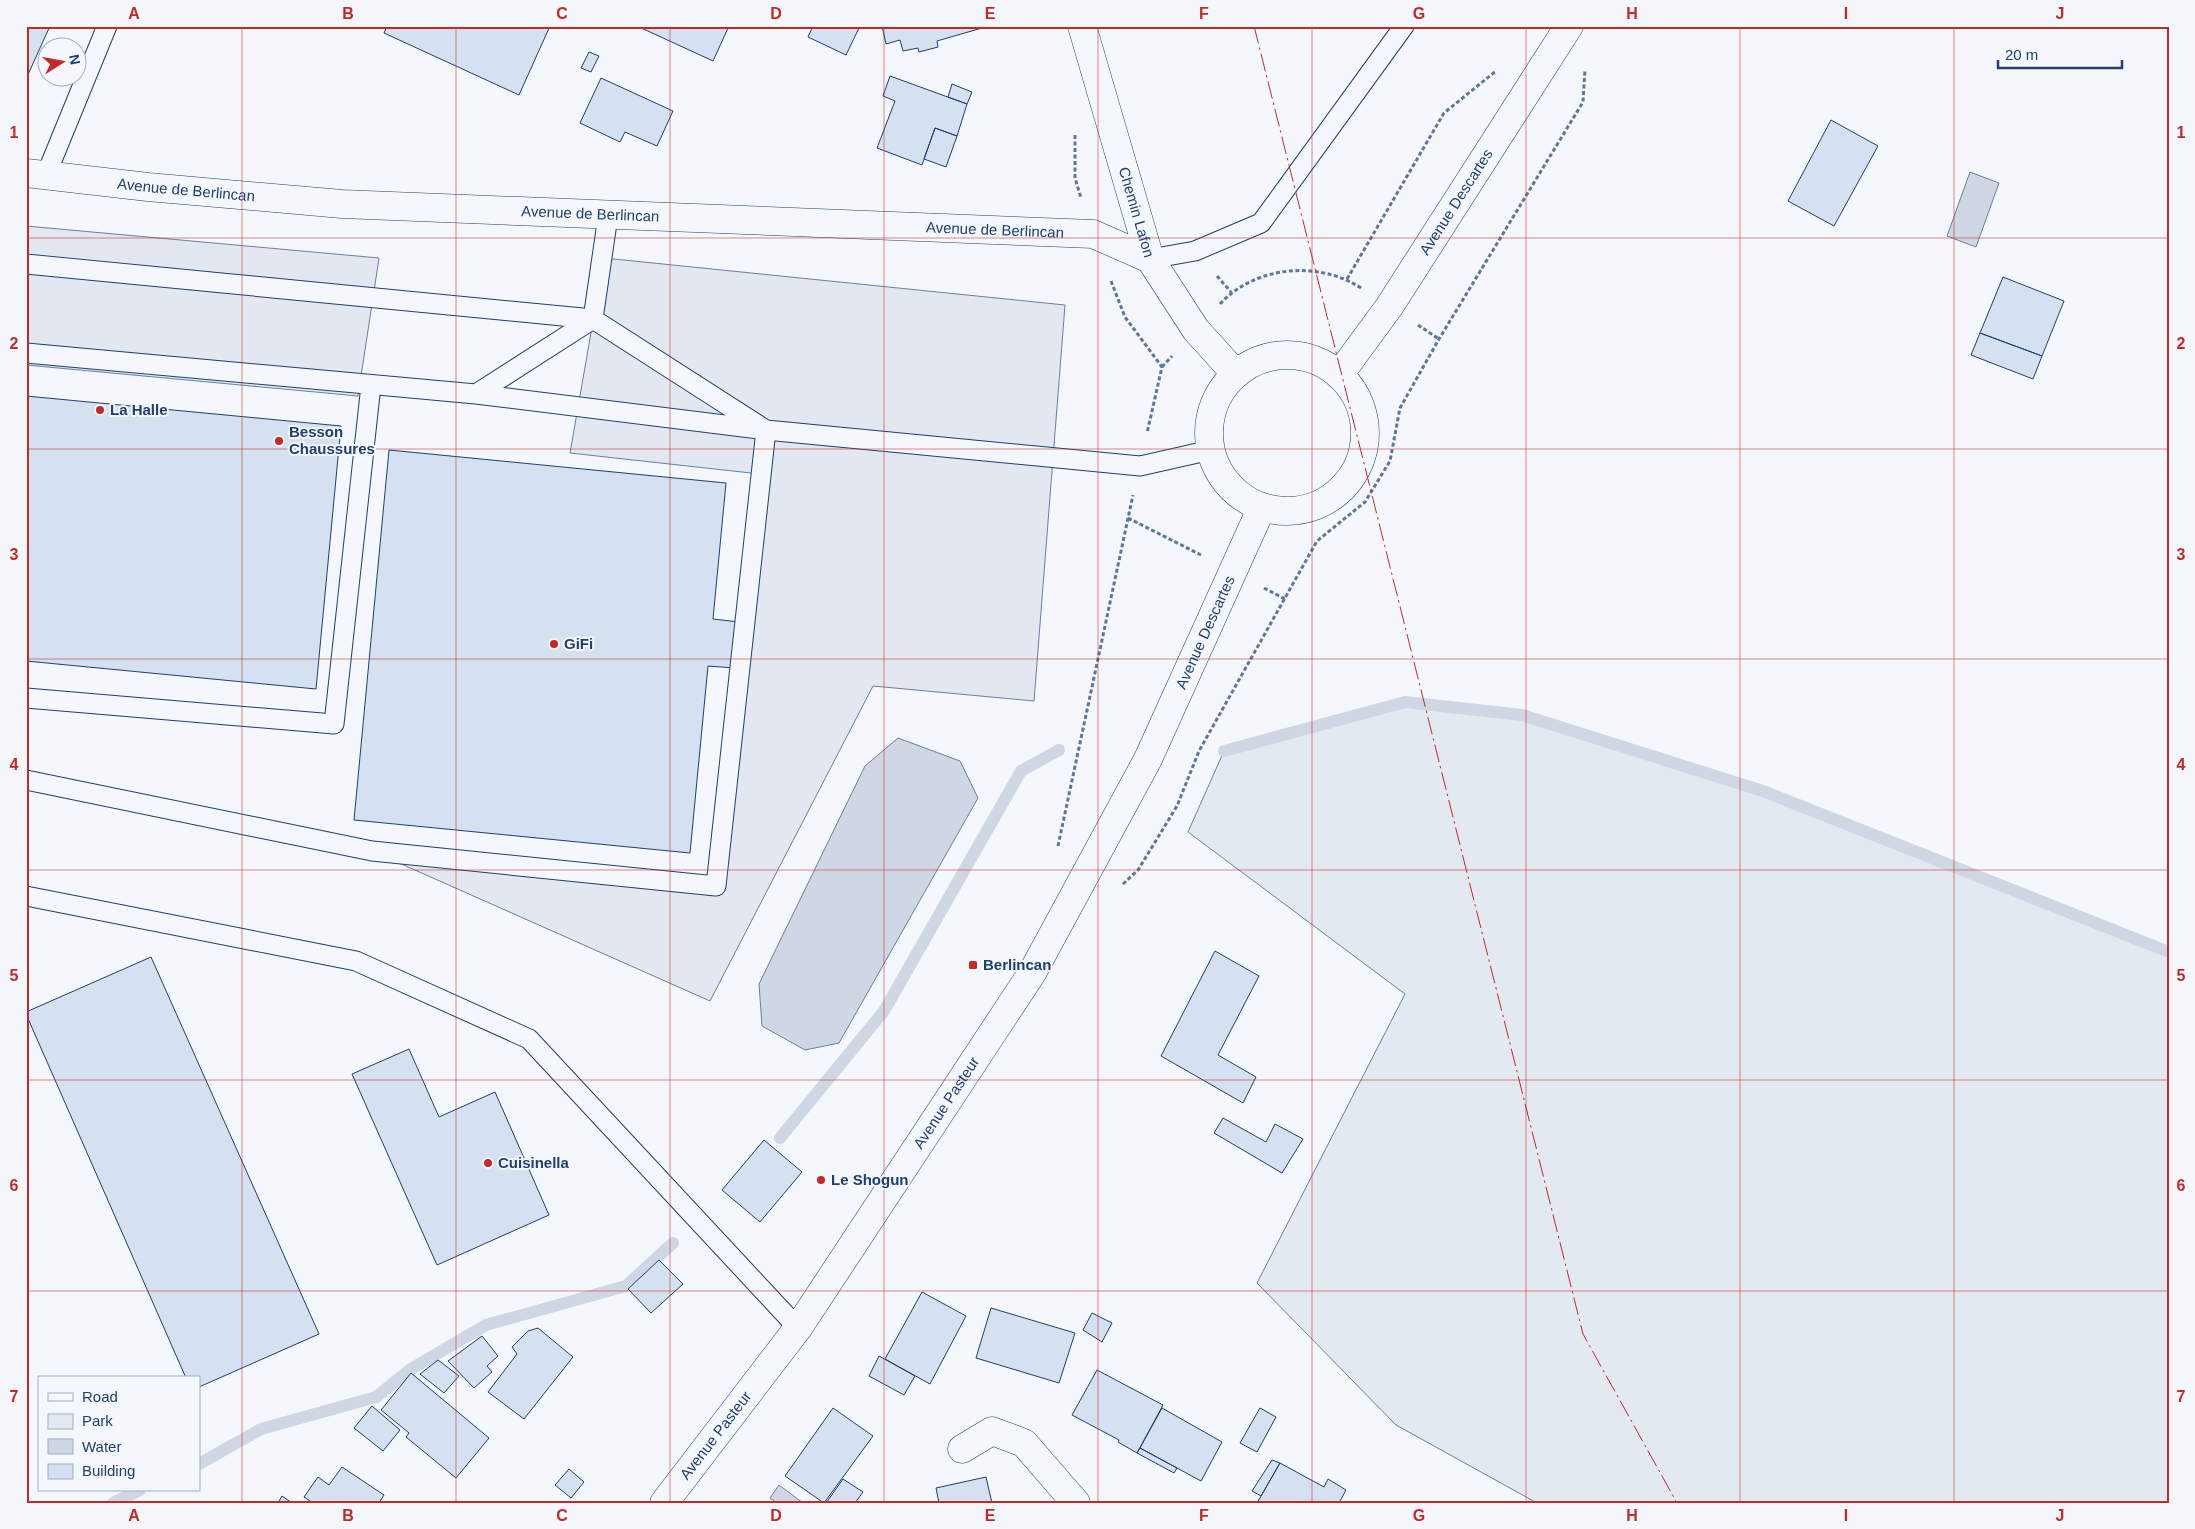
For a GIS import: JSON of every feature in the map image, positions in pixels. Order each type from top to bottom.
[{"type":"main road","name":"Chemin Lafon","points":[[1082,26],[1150,259],[1196,330],[1236,374]]},
{"type":"main road","name":"Avenue Descartes","points":[[1340,375],[1389,307],[1569,26]]},
{"type":"main road","name":"Avenue de Berlincan","points":[[36,174],[342,204],[1092,234],[1150,259]]},
{"type":"main road","points":[[1276,355],[1299,355],[1320,362],[1340,375],[1356,396],[1364,421],[1364,448],[1355,472],[1337,493],[1315,506],[1288,512],[1262,507],[1239,494],[1221,474],[1211,450],[1210,429],[1213,408],[1222,390],[1236,374],[1255,362],[1276,355]]},
{"type":"main road","name":"Avenue Descartes","points":[[1148,759],[1262,507]]},
{"type":"main road","name":"Avenue Pasteur","points":[[664,1503],[798,1328],[1032,973],[1148,759]]},
{"type":"main road","points":[[962,1449],[992,1431],[1024,1443],[1076,1503]]},
{"type":"lane","points":[[36,174],[107,26]]},
{"type":"lane","points":[[1150,259],[1195,251],[1261,223],[1404,26]]},
{"type":"lane","points":[[476,394],[593,319],[608,216]]},
{"type":"lane","points":[[26,264],[593,319],[766,430]]},
{"type":"lane","points":[[26,353],[476,394],[766,430],[1140,466],[1211,450]]},
{"type":"lane","points":[[26,698],[334,724],[371,385]]},
{"type":"lane","points":[[26,780],[372,851],[716,886],[766,430]]},
{"type":"lane","points":[[26,896],[356,961],[529,1039],[798,1328]]},
{"type":"path","points":[[1117,890],[1138,870],[1177,806],[1199,751],[1317,541],[1366,502],[1390,461],[1400,408],[1439,339],[1583,102],[1585,64]]},
{"type":"path","points":[[1348,279],[1444,113],[1497,70]]},
{"type":"path","points":[[1074,134],[1075,178],[1092,234],[1125,317],[1162,367]]},
{"type":"path","points":[[1057,852],[1162,367],[1231,292],[1273,272],[1316,270],[1348,279],[1439,339]]},
{"type":"green space","points":[[1405,702],[1522,715],[1763,791],[2169,952],[2169,1503],[1537,1503],[1396,1425],[1257,1283],[1405,994],[1188,832],[1224,751]]},
{"type":"shaded area","points":[[26,226],[379,258],[358,396],[26,365]]},
{"type":"shaded area","points":[[604,258],[1065,305],[1034,701],[873,686],[710,1001],[372,851],[715,885],[760,474],[570,453]]},
{"type":"water","points":[[1970,172],[1999,183],[1976,247],[1947,236]]},
{"type":"water","points":[[898,738],[960,761],[978,798],[839,1043],[805,1050],[762,1026],[759,984],[865,766]]},
{"type":"water","points":[[779,1485],[803,1503],[777,1503],[770,1498]]},
{"type":"building","points":[[26,26],[50,26],[45,38],[38,38],[38,52],[26,79]]},
{"type":"building","points":[[387,26],[550,26],[519,95],[384,33]]},
{"type":"building","points":[[637,26],[729,26],[713,61]]},
{"type":"building","points":[[813,26],[860,26],[846,55],[808,37]]},
{"type":"building","points":[[882,26],[981,26],[982,28],[937,41],[938,47],[919,52],[918,48],[903,51],[900,40],[886,44]]},
{"type":"building","points":[[589,52],[599,56],[591,72],[581,68]]},
{"type":"building","points":[[890,76],[967,104],[957,136],[935,128],[922,165],[877,148],[895,101],[883,96]]},
{"type":"building","points":[[601,78],[673,111],[657,146],[625,132],[620,142],[580,123]]},
{"type":"building","points":[[952,84],[972,92],[967,104],[948,97]]},
{"type":"building","points":[[1831,120],[1878,146],[1834,226],[1788,201]]},
{"type":"building","points":[[935,128],[957,136],[946,167],[924,159]]},
{"type":"building","points":[[2003,277],[2064,301],[2042,356],[1980,333]]},
{"type":"building","points":[[1980,333],[2042,356],[2033,379],[1971,355]]},
{"type":"building","points":[[26,396],[341,426],[316,689],[26,661]]},
{"type":"building","name":"GiFi","points":[[389,450],[726,483],[713,619],[739,622],[734,668],[708,666],[690,853],[354,820]]},
{"type":"building","points":[[1215,951],[1259,976],[1218,1055],[1256,1077],[1243,1103],[1161,1056]]},
{"type":"building","points":[[151,957],[319,1334],[200,1387],[200,1376],[185,1376],[26,1012]]},
{"type":"building","points":[[409,1049],[439,1117],[495,1092],[549,1215],[437,1265],[352,1074]]},
{"type":"building","points":[[1223,1118],[1266,1142],[1275,1124],[1303,1139],[1282,1173],[1214,1133]]},
{"type":"building","points":[[764,1140],[802,1172],[760,1222],[722,1190]]},
{"type":"building","points":[[659,1260],[683,1284],[651,1313],[628,1289]]},
{"type":"building","points":[[922,1292],[966,1316],[930,1384],[885,1359]]},
{"type":"building","points":[[991,1308],[1075,1333],[1059,1383],[976,1358]]},
{"type":"building","points":[[1092,1313],[1112,1323],[1102,1342],[1083,1330]]},
{"type":"building","points":[[538,1328],[573,1357],[524,1419],[488,1392],[517,1354],[512,1347],[528,1331]]},
{"type":"building","points":[[482,1336],[498,1356],[487,1366],[492,1372],[474,1388],[448,1361]]},
{"type":"building","points":[[879,1356],[915,1376],[904,1395],[869,1376]]},
{"type":"building","points":[[438,1360],[459,1376],[444,1393],[420,1374]]},
{"type":"building","points":[[1097,1370],[1163,1405],[1137,1453],[1118,1442],[1119,1440],[1072,1415]]},
{"type":"building","points":[[411,1373],[489,1438],[456,1478],[406,1437],[409,1433],[381,1410]]},
{"type":"building","points":[[372,1406],[400,1430],[383,1451],[354,1428]]},
{"type":"building","points":[[833,1408],[873,1436],[824,1503],[785,1476]]},
{"type":"building","points":[[1162,1408],[1222,1442],[1201,1481],[1140,1448]]},
{"type":"building","points":[[1260,1408],[1276,1417],[1257,1452],[1240,1443]]},
{"type":"building","points":[[1140,1448],[1177,1468],[1174,1473],[1137,1453]]},
{"type":"building","points":[[1272,1460],[1280,1463],[1261,1496],[1252,1491]]},
{"type":"building","points":[[1280,1463],[1324,1487],[1328,1479],[1346,1490],[1339,1503],[1257,1503]]},
{"type":"building","points":[[342,1467],[384,1495],[379,1503],[313,1503],[304,1497],[318,1477],[329,1485]]},
{"type":"building","points":[[569,1469],[584,1482],[571,1498],[555,1485]]},
{"type":"building","points":[[986,1477],[992,1503],[939,1503],[936,1488]]},
{"type":"building","points":[[843,1479],[863,1492],[855,1503],[826,1503]]},
{"type":"building","points":[[282,1496],[292,1503],[278,1503]]},
{"type":"waterway","points":[[1224,751],[1405,702],[1522,715],[1763,791],[2169,952]]},
{"type":"waterway","points":[[780,1138],[884,1011],[1021,771],[1059,750]]},
{"type":"waterway","points":[[200,1463],[261,1429],[376,1397],[411,1369],[486,1325],[626,1286],[673,1243]]},
{"type":"waterway","points":[[113,1503],[136,1492]]},
{"type":"power","points":[[1254,26],[1583,1334],[1677,1503]]},
{"type":"place","name":"La Halle","points":[[100,410]]},
{"type":"place","name":"Besson Chaussures","points":[[279,441]]},
{"type":"place","name":"GiFi","points":[[554,644]]},
{"type":"place","name":"Berlincan","points":[[973,965]]},
{"type":"place","name":"Cuisinella","points":[[488,1163]]},
{"type":"place","name":"Le Shogun","points":[[821,1180]]}]
